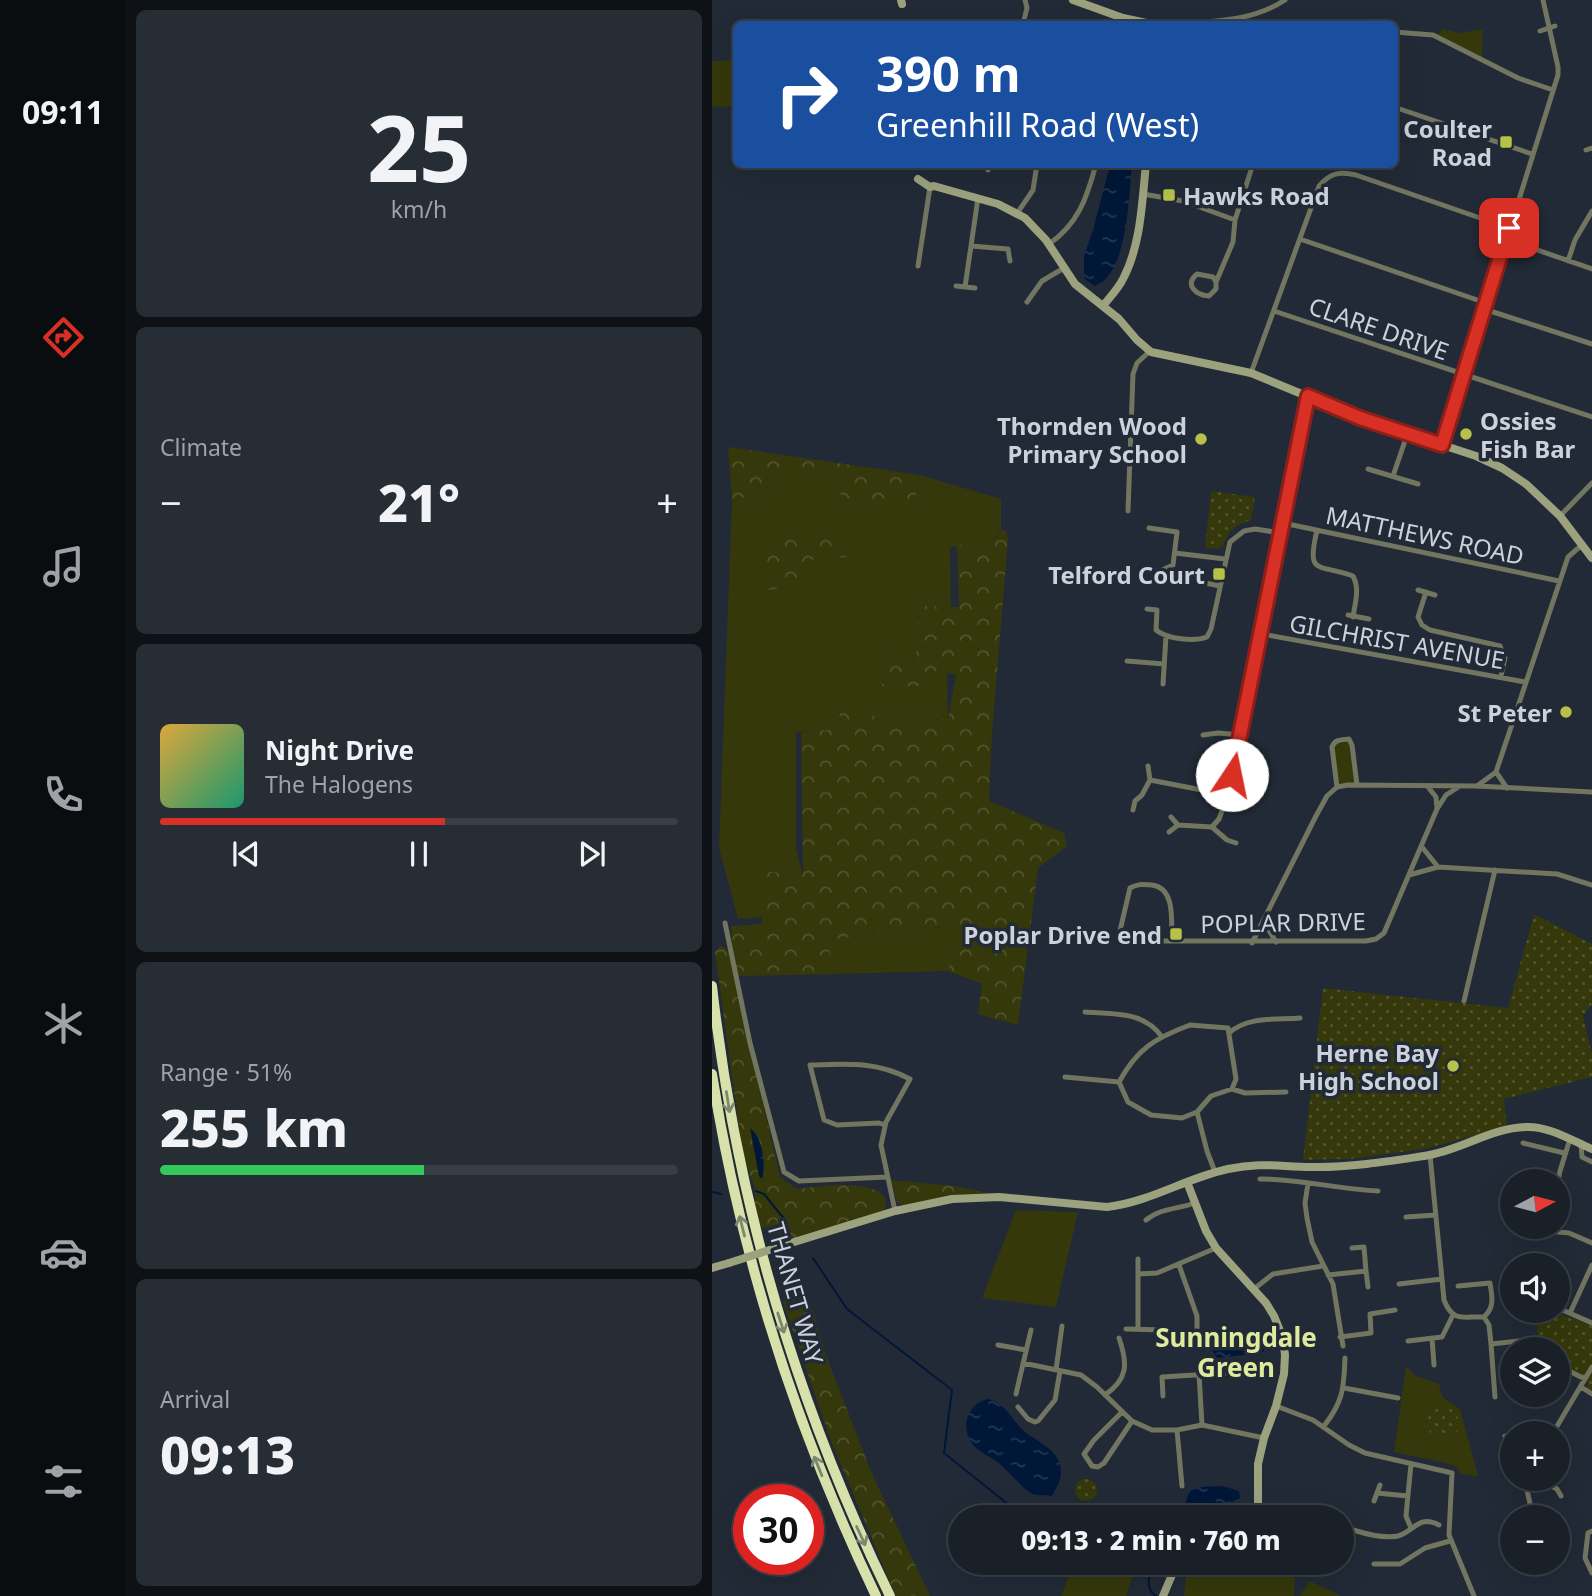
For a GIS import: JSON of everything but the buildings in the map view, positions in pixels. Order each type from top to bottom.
[{"type":"highway","name":"THANET WAY","points":[[712,986],[732,1124],[753,1223],[773,1299],[825,1452],[890,1596]]},
{"type":"highway","name":"THANET WAY","points":[[712,1074],[720,1126],[742,1227],[785,1374],[832,1500],[876,1596]]},
{"type":"street","points":[[1024,21],[1027,8],[1025,0]]},
{"type":"street","points":[[1073,0],[1136,21]]},
{"type":"street","points":[[1215,21],[1237,19],[1270,9],[1285,0]]},
{"type":"street","points":[[1442,445],[1553,90],[1558,67],[1543,0]]},
{"type":"street","points":[[1540,31],[1555,26]]},
{"type":"street","points":[[1398,32],[1433,35],[1518,78],[1553,90]]},
{"type":"street","points":[[1398,108],[1532,154]]},
{"type":"street","points":[[1018,212],[1033,190],[1036,168]]},
{"type":"street","points":[[1049,244],[1068,229],[1079,215],[1088,194],[1094,168]]},
{"type":"street","points":[[1103,306],[1128,270],[1138,232],[1146,168]]},
{"type":"street","points":[[1216,282],[1213,277],[1197,274],[1192,278],[1191,284],[1193,290],[1201,295],[1209,296],[1216,289],[1216,282],[1233,242],[1235,220],[1252,168]]},
{"type":"street","points":[[1251,373],[1319,186],[1331,175],[1344,172],[1356,174],[1509,228]]},
{"type":"street","points":[[918,179],[930,187],[978,198],[1018,212],[1049,244],[1075,284],[1119,318],[1150,351],[1251,373],[1360,418],[1476,456],[1502,468],[1526,484],[1560,516],[1592,558]]},
{"type":"street","points":[[918,265],[930,187]]},
{"type":"street","points":[[1143,194],[1183,201],[1235,220]]},
{"type":"street","points":[[965,287],[978,198]]},
{"type":"street","points":[[1568,261],[1575,240],[1592,211]]},
{"type":"street","points":[[1300,239],[1592,344]]},
{"type":"street","points":[[1506,239],[1592,269]]},
{"type":"street","points":[[970,246],[1008,249],[1010,261]]},
{"type":"street","points":[[1027,302],[1043,281],[1064,268]]},
{"type":"street","points":[[956,286],[975,288]]},
{"type":"street","name":"CLARE DRIVE","points":[[1274,311],[1592,417]]},
{"type":"street","points":[[1128,511],[1133,374],[1137,363],[1150,351]]},
{"type":"street","points":[[1212,827],[1219,819],[1228,795],[1308,396]]},
{"type":"street","points":[[1393,476],[1407,435]]},
{"type":"street","points":[[1368,469],[1417,484]]},
{"type":"street","points":[[1560,516],[1592,482]]},
{"type":"street","name":"MATTHEWS ROAD","points":[[1283,523],[1559,581]]},
{"type":"street","points":[[1148,571],[1170,568],[1178,532],[1149,528]]},
{"type":"street","points":[[1147,609],[1157,610],[1156,630],[1166,636],[1200,639],[1207,637],[1210,634],[1230,542],[1244,531],[1255,529],[1281,533]]},
{"type":"street","points":[[1317,530],[1311,555],[1313,563],[1320,568],[1353,576],[1357,590],[1350,616],[1369,619]]},
{"type":"street","points":[[1477,786],[1495,772],[1568,557],[1583,544]]},
{"type":"street","points":[[1175,553],[1225,559]]},
{"type":"street","points":[[1205,583],[1220,586]]},
{"type":"street","points":[[1418,590],[1435,595]]},
{"type":"street","points":[[1426,592],[1418,617],[1422,625],[1430,630],[1500,646],[1505,658],[1501,676]]},
{"type":"street","name":"GILCHRIST AVENUE","points":[[1262,634],[1525,682]]},
{"type":"street","points":[[1163,684],[1166,636]]},
{"type":"street","points":[[1127,661],[1164,664]]},
{"type":"street","points":[[1203,735],[1240,735]]},
{"type":"street","points":[[1337,787],[1332,747],[1338,740],[1349,740],[1352,745],[1357,785]]},
{"type":"street","points":[[1133,810],[1135,801],[1142,795],[1150,780],[1148,766]]},
{"type":"street","points":[[1495,772],[1507,788]]},
{"type":"street","points":[[1150,780],[1228,795]]},
{"type":"street","points":[[1428,786],[1436,797],[1437,809]]},
{"type":"street","name":"POPLAR DRIVE","points":[[1172,941],[1168,895],[1159,886],[1133,886],[1128,891],[1119,934],[1121,940],[1252,943],[1366,942],[1376,939],[1384,933],[1437,809],[1446,795],[1460,786]]},
{"type":"street","points":[[1252,943],[1316,816],[1327,796],[1337,787],[1477,786],[1592,792]]},
{"type":"street","points":[[1171,817],[1179,825]]},
{"type":"street","points":[[1169,832],[1179,825],[1212,827],[1227,840],[1236,843]]},
{"type":"street","points":[[1225,848],[1227,840]]},
{"type":"street","points":[[1422,847],[1438,867]]},
{"type":"street","points":[[1409,875],[1438,867],[1495,870],[1557,874],[1592,885]]},
{"type":"street","points":[[1464,1001],[1495,870]]},
{"type":"street","points":[[1264,922],[1276,942]]},
{"type":"street","points":[[725,923],[752,1054],[784,1172],[799,1181],[887,1177]]},
{"type":"street","points":[[1466,990],[1477,992]]},
{"type":"street","points":[[1085,1012],[1137,1017],[1148,1022],[1162,1037]]},
{"type":"street","points":[[1229,1033],[1242,1024],[1254,1021],[1300,1018]]},
{"type":"street","points":[[1119,1082],[1131,1060],[1162,1037],[1190,1026],[1228,1028],[1236,1079],[1232,1089]]},
{"type":"street","points":[[885,1125],[837,1125],[824,1121],[810,1065],[870,1064],[910,1079],[885,1125],[881,1145],[895,1211]]},
{"type":"street","points":[[1064,1077],[1119,1082]]},
{"type":"street","points":[[1119,1082],[1128,1102],[1151,1115],[1182,1118],[1197,1112],[1211,1096],[1232,1089],[1245,1093],[1286,1092]]},
{"type":"street","points":[[1197,1112],[1215,1172]]},
{"type":"street","points":[[712,1266],[895,1211],[952,1199],[976,1197],[1107,1207],[1133,1204],[1215,1172],[1261,1164],[1328,1167],[1444,1153],[1491,1133],[1511,1128],[1540,1128],[1592,1149]]},
{"type":"street","points":[[1561,1169],[1570,1139]]},
{"type":"street","points":[[1523,1143],[1564,1153]]},
{"type":"street","points":[[1581,1144],[1582,1157],[1592,1162]]},
{"type":"street","points":[[1430,1155],[1447,1310],[1461,1319],[1484,1317],[1490,1311],[1490,1283],[1458,1286]]},
{"type":"street","points":[[1260,1179],[1378,1191]]},
{"type":"street","points":[[1187,1182],[1216,1248],[1254,1289],[1274,1316],[1284,1347],[1284,1374],[1264,1438],[1257,1475],[1258,1505]]},
{"type":"street","points":[[1308,1183],[1305,1203],[1312,1242],[1333,1284],[1343,1346]]},
{"type":"street","points":[[1146,1220],[1157,1212],[1196,1203]]},
{"type":"street","points":[[1406,1217],[1436,1215]]},
{"type":"street","points":[[1570,1233],[1592,1243]]},
{"type":"street","points":[[1352,1248],[1364,1247],[1368,1287]]},
{"type":"street","points":[[1138,1274],[1157,1273],[1216,1248]]},
{"type":"street","points":[[1138,1259],[1138,1329]]},
{"type":"street","points":[[1179,1265],[1197,1316],[1197,1340]]},
{"type":"street","points":[[1592,1265],[1570,1313],[1592,1323]]},
{"type":"street","points":[[1254,1289],[1273,1275],[1323,1266]]},
{"type":"street","points":[[1329,1275],[1366,1271]]},
{"type":"street","points":[[1399,1284],[1442,1279]]},
{"type":"street","points":[[1340,1337],[1371,1334],[1370,1314],[1395,1310]]},
{"type":"street","points":[[1408,1341],[1442,1337],[1452,1315]]},
{"type":"street","points":[[1484,1317],[1489,1325],[1495,1397]]},
{"type":"street","points":[[1018,1407],[1028,1419],[1035,1422],[1055,1401],[1062,1326]]},
{"type":"street","points":[[1126,1329],[1163,1330]]},
{"type":"street","points":[[1016,1394],[1031,1330]]},
{"type":"street","points":[[1105,1395],[1121,1383],[1123,1376],[1124,1353],[1119,1338]]},
{"type":"street","points":[[1432,1338],[1434,1366]]},
{"type":"street","points":[[1491,1344],[1500,1343]]},
{"type":"street","points":[[998,1345],[1026,1350]]},
{"type":"street","points":[[1324,1426],[1336,1408],[1344,1388],[1345,1358]]},
{"type":"street","points":[[1024,1363],[1081,1375],[1132,1421],[1152,1430],[1178,1430],[1202,1425],[1264,1438]]},
{"type":"street","points":[[1560,1421],[1592,1367]]},
{"type":"street","points":[[1163,1396],[1162,1377],[1243,1371]]},
{"type":"street","points":[[1570,1372],[1585,1379]]},
{"type":"street","points":[[1199,1374],[1202,1425]]},
{"type":"street","points":[[1581,1387],[1592,1394]]},
{"type":"street","points":[[1344,1388],[1398,1398]]},
{"type":"street","points":[[1276,1406],[1324,1426],[1338,1439],[1365,1453],[1452,1473],[1450,1541],[1474,1596]]},
{"type":"street","points":[[1122,1412],[1084,1454],[1092,1466],[1098,1467],[1104,1463],[1132,1421]]},
{"type":"street","points":[[1178,1430],[1182,1486]]},
{"type":"street","points":[[1411,1464],[1406,1516],[1411,1528]]},
{"type":"street","points":[[1374,1501],[1380,1485]]},
{"type":"street","points":[[1558,1491],[1561,1496]]},
{"type":"street","points":[[1377,1493],[1408,1496]]},
{"type":"street","points":[[1356,1539],[1356,1531],[1388,1537],[1400,1536],[1418,1522],[1435,1522],[1439,1525]]},
{"type":"street","points":[[1592,1531],[1588,1533],[1585,1558],[1592,1573]]},
{"type":"street","points":[[1374,1564],[1400,1564],[1425,1548],[1450,1541]]},
{"type":"green space","points":[[1443,29],[1459,33],[1483,29],[1482,60],[1436,36]]},
{"type":"green space","points":[[733,60],[733,106],[712,107],[712,61]]},
{"type":"green space","points":[[728,447],[920,475],[914,506],[841,498],[838,476],[775,472],[768,495],[732,499]]},
{"type":"green space","points":[[775,471],[838,476],[841,498],[914,505],[920,475],[1001,499],[1001,530],[989,545],[950,547],[951,607],[920,606],[915,662],[883,655],[882,686],[930,670],[947,673],[948,719],[873,720],[840,706],[839,729],[796,732],[796,848],[803,875],[762,872],[762,917],[738,919],[719,848],[732,499],[768,495]]},
{"type":"green space","points":[[1211,491],[1255,497],[1251,520],[1233,529],[1223,546],[1217,549],[1205,548]]},
{"type":"green space","points":[[786,530],[804,539],[846,531],[847,557],[805,560],[807,587],[765,590],[762,531]]},
{"type":"green space","points":[[1001,530],[1005,530],[1008,539],[989,801],[1064,833],[1067,846],[1038,868],[1018,1025],[978,1014],[982,984],[948,971],[957,925],[827,940],[835,974],[734,976],[731,926],[762,924],[762,871],[803,875],[801,732],[839,729],[840,706],[874,707],[874,720],[948,719],[956,675],[930,670],[924,686],[882,686],[883,655],[915,662],[920,606],[959,607],[957,545],[988,544]]},
{"type":"green space","points":[[1349,739],[1357,785],[1337,787],[1334,742]]},
{"type":"green space","name":"Herne Bay High School","points":[[1534,914],[1592,944],[1592,1004],[1583,1016],[1592,1054],[1592,1077],[1504,1099],[1507,1127],[1424,1149],[1349,1159],[1303,1160],[1323,988],[1508,1008]]},
{"type":"green space","points":[[958,925],[948,971],[835,974],[826,940]]},
{"type":"green space","points":[[721,946],[727,949],[729,955],[780,1177],[801,1189],[832,1185],[868,1188],[884,1196],[884,1211],[791,1240],[783,1239],[770,1228],[761,1227],[755,1205],[755,1188],[745,1162],[740,1135],[715,951]]},
{"type":"green space","points":[[891,1180],[954,1186],[987,1195],[908,1207],[897,1202]]},
{"type":"green space","points":[[1016,1210],[1078,1212],[1056,1307],[982,1298]]},
{"type":"green space","points":[[805,1285],[828,1361],[872,1474],[930,1596],[896,1596],[831,1441],[783,1302]]},
{"type":"green space","points":[[1570,1317],[1592,1326],[1592,1391],[1587,1388],[1587,1381],[1570,1372],[1570,1337],[1538,1337],[1537,1323],[1570,1323]]},
{"type":"green space","points":[[1406,1366],[1416,1376],[1439,1384],[1442,1397],[1460,1409],[1478,1476],[1461,1474],[1458,1468],[1450,1464],[1394,1452]]},
{"type":"green space","points":[[1447,1405],[1457,1413],[1459,1429],[1446,1437],[1430,1435],[1428,1418],[1434,1410]]},
{"type":"green space","points":[[1086,1479],[1094,1482],[1097,1490],[1094,1498],[1086,1501],[1078,1498],[1075,1490],[1078,1482]]},
{"type":"green space","points":[[1069,1575],[1134,1575],[1126,1596],[1061,1596]]},
{"type":"green space","points":[[1293,1575],[1294,1596],[1184,1596],[1186,1577]]},
{"type":"green space","points":[[1310,1581],[1341,1596],[1299,1596]]},
{"type":"water","points":[[1109,168],[1132,168],[1128,213],[1120,251],[1114,267],[1105,279],[1094,286],[1084,278],[1084,256]]},
{"type":"water","points":[[750,1128],[758,1138],[762,1152],[762,1179],[759,1176]]},
{"type":"water","points":[[1255,1339],[1264,1345],[1264,1351],[1217,1358],[1212,1350],[1213,1346],[1220,1342]]},
{"type":"water","points":[[989,1399],[1000,1404],[1025,1432],[1055,1455],[1061,1469],[1058,1485],[1052,1496],[1031,1493],[971,1442],[966,1429],[968,1415],[976,1405]]},
{"type":"water","points":[[1222,1486],[1239,1491],[1240,1498],[1224,1505],[1186,1505],[1192,1490]]},
{"type":"waterway","points":[[756,1191],[764,1194],[785,1220]]},
{"type":"waterway","points":[[712,1192],[721,1194]]},
{"type":"waterway","points":[[813,1258],[847,1309],[952,1390],[944,1453],[1009,1505]]},
{"type":"waterway","points":[[1149,1575],[1150,1589],[1156,1596]]},
{"type":"place","name":"Coulter Road","points":[[1506,142]]},
{"type":"place","name":"Hawks Road","points":[[1169,195]]},
{"type":"place","name":"Ossies Fish Bar","points":[[1466,434]]},
{"type":"place","name":"Thornden Wood Primary School","points":[[1201,439]]},
{"type":"place","name":"Telford Court","points":[[1219,574]]},
{"type":"place","name":"St Peter","points":[[1566,712]]},
{"type":"place","name":"Poplar Drive end","points":[[1176,934]]},
{"type":"place","name":"Herne Bay High School","points":[[1453,1066]]},
{"type":"district","name":"Sunningdale Green","points":[[1236,1352]]},
{"type":"route","points":[[1232,775],[1308,396],[1360,418],[1442,445],[1509,228]]}]
